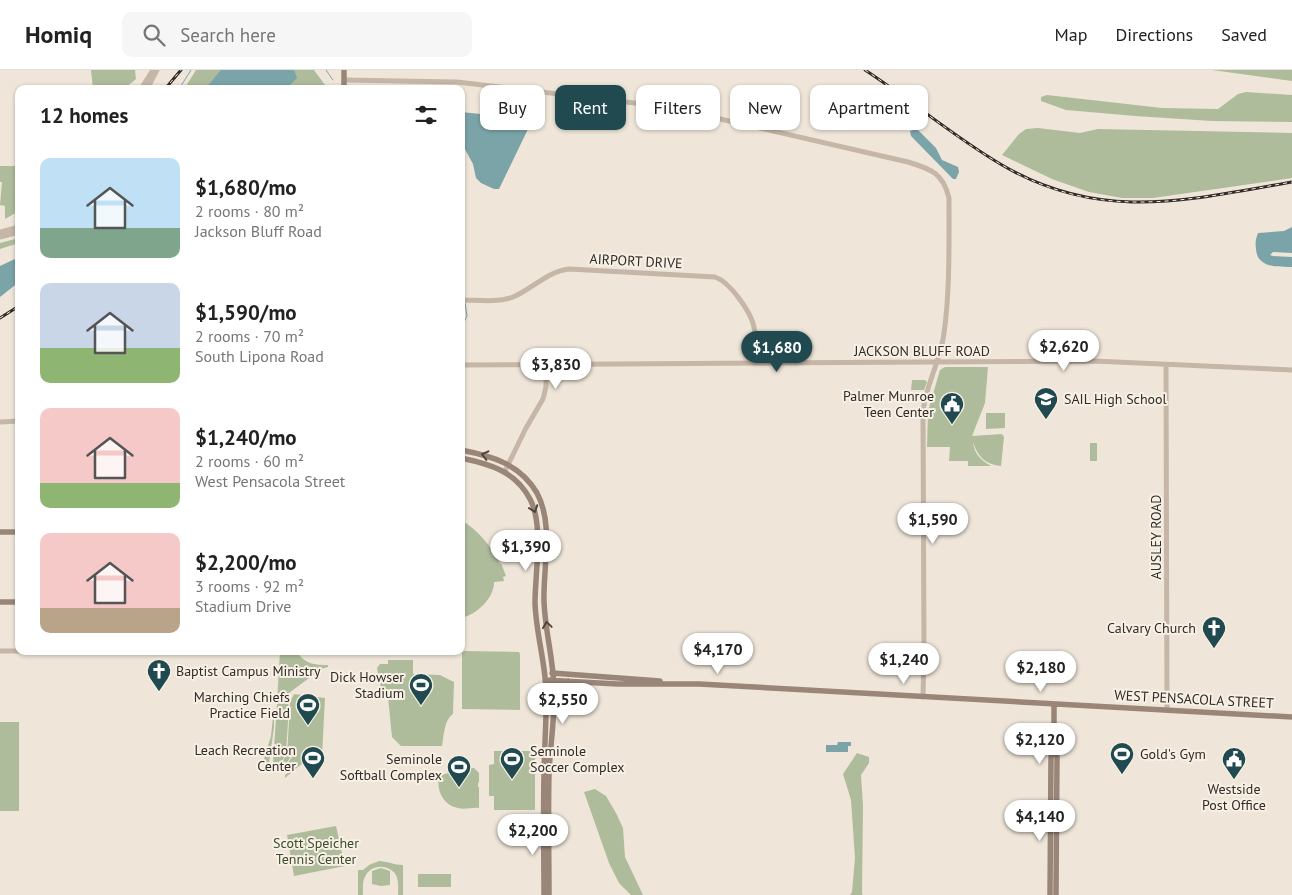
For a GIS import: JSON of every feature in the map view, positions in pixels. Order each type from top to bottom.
[{"type":"main road","points":[[344,70],[344,85]]},
{"type":"main road","points":[[465,451],[492,456],[508,464],[523,475],[539,498],[544,514],[546,528],[544,606],[554,673],[554,701],[546,794],[549,895]]},
{"type":"main road","points":[[465,459],[485,463],[513,477],[524,490],[537,516],[536,612],[546,680],[544,895]]},
{"type":"main road","points":[[0,532],[15,532]]},
{"type":"main road","points":[[0,602],[15,602]]},
{"type":"main road","name":"WEST PENSACOLA STREET","points":[[545,673],[635,678],[675,683],[1292,717]]},
{"type":"main road","name":"WEST PENSACOLA STREET","points":[[546,680],[617,684],[675,683]]},
{"type":"main road","points":[[554,701],[558,690],[568,681]]},
{"type":"main road","points":[[1054,704],[1054,746],[1057,757],[1056,895]]},
{"type":"main road","points":[[1050,895],[1050,757],[1054,746]]},
{"type":"street","points":[[144,85],[153,70]]},
{"type":"street","points":[[148,85],[157,70]]},
{"type":"street","points":[[344,80],[457,82],[676,108],[927,167],[934,172],[944,183],[949,198],[946,320],[942,346],[923,411],[923,697]]},
{"type":"street","points":[[0,232],[15,228]]},
{"type":"street","points":[[0,237],[15,233]]},
{"type":"street","name":"AIRPORT DRIVE","points":[[465,300],[512,297],[554,273],[570,269],[715,278],[728,284],[752,320],[755,363]]},
{"type":"street","name":"JACKSON BLUFF ROAD","points":[[465,365],[1094,361],[1292,370]]},
{"type":"street","points":[[504,471],[543,399],[546,386],[546,364]]},
{"type":"street","name":"AUSLEY ROAD","points":[[1166,365],[1167,710]]},
{"type":"street","points":[[0,422],[15,422]]},
{"type":"street","points":[[0,651],[15,651]]},
{"type":"green space","points":[[91,70],[135,70],[136,79],[129,85],[93,85]]},
{"type":"green space","points":[[196,70],[314,70],[325,85],[187,85]]},
{"type":"green space","points":[[1212,70],[1292,70],[1292,81]]},
{"type":"green space","points":[[1246,92],[1292,95],[1292,122],[1212,121],[1135,116],[1066,110],[1041,101],[1041,97],[1047,95],[1162,108],[1218,109],[1238,94]]},
{"type":"green space","points":[[1038,128],[1080,133],[1098,129],[1292,133],[1292,178],[1153,198],[1122,198],[1089,192],[1052,179],[1002,155],[1019,134],[1026,129]]},
{"type":"green space","points":[[0,166],[15,166],[15,213],[5,219],[5,206],[0,205],[2,182],[0,182]]},
{"type":"green space","points":[[15,239],[15,244],[0,249],[0,243]]},
{"type":"green space","name":"Palmer Munroe Teen Center","points":[[945,367],[988,367],[985,403],[972,436],[1002,434],[1004,437],[1001,466],[991,464],[983,459],[977,452],[973,442],[975,450],[979,456],[991,466],[968,466],[968,461],[949,461],[950,447],[927,447],[928,411],[940,370]]},
{"type":"green space","points":[[912,380],[925,380],[927,382],[924,390],[911,390]]},
{"type":"green space","points":[[986,413],[1005,413],[1005,428],[986,429]]},
{"type":"green space","points":[[1090,443],[1097,443],[1097,461],[1090,461]]},
{"type":"green space","points":[[465,523],[488,545],[501,563],[506,576],[503,577],[504,581],[494,582],[488,600],[478,610],[465,617]]},
{"type":"green space","points":[[465,651],[519,652],[520,710],[462,709],[462,655],[465,655]]},
{"type":"green space","points":[[280,655],[299,655],[306,661],[314,664],[328,665],[328,667],[321,669],[277,702]]},
{"type":"green space","name":"Dick Howser Stadium","points":[[388,660],[413,660],[413,674],[440,675],[454,682],[453,714],[446,724],[442,746],[401,746],[392,737],[388,697],[383,698],[377,668],[380,664],[388,664]]},
{"type":"green space","name":"Marching Chiefs Practice Field","points":[[294,694],[325,698],[322,756],[306,755],[305,762],[285,778],[285,775],[290,771],[287,764],[292,757],[292,754],[287,763],[283,762],[287,756],[290,702]]},
{"type":"green space","points":[[287,698],[289,708],[286,752],[281,764],[275,766],[273,762],[277,704]]},
{"type":"green space","points":[[274,707],[274,727],[269,764],[263,762],[271,736]]},
{"type":"green space","points":[[0,722],[19,722],[19,811],[0,811]]},
{"type":"green space","name":"Seminole Soccer Complex","points":[[494,751],[535,751],[535,810],[494,810],[494,796],[489,796],[489,765],[494,764]]},
{"type":"green space","points":[[857,753],[869,757],[869,763],[861,775],[863,895],[850,895],[852,892],[855,858],[851,800],[843,774]]},
{"type":"green space","name":"Seminole Softball Complex","points":[[465,768],[474,768],[479,773],[479,808],[463,809],[448,804],[440,791],[439,776],[448,773],[465,773]]},
{"type":"green space","points":[[595,789],[606,796],[623,828],[625,857],[643,895],[631,895],[619,883],[609,863],[584,792]]},
{"type":"green space","name":"Scott Speicher Tennis Center","points":[[336,826],[345,866],[294,876],[287,835]]},
{"type":"green space","points":[[379,861],[403,865],[403,895],[398,895],[398,882],[393,871],[385,867],[376,867],[366,875],[363,895],[358,895],[358,870],[363,870]]},
{"type":"green space","points":[[381,868],[390,871],[390,885],[372,884],[372,871]]},
{"type":"green space","points":[[418,874],[451,874],[451,887],[418,887]]},
{"type":"water","points":[[221,70],[294,70],[297,78],[290,85],[208,85]]},
{"type":"water","points":[[465,112],[480,114],[480,130],[528,130],[499,189],[494,189],[481,183],[476,178],[473,164],[465,149]]},
{"type":"water","points":[[918,130],[936,148],[942,160],[958,167],[959,172],[956,179],[953,179],[911,136],[910,131]]},
{"type":"water","points":[[1292,227],[1292,253],[1273,252],[1270,255],[1292,257],[1292,267],[1269,265],[1260,260],[1256,247],[1258,233],[1284,231]]},
{"type":"water","points":[[15,259],[15,285],[0,297],[0,266]]},
{"type":"water","points":[[838,742],[851,742],[851,746],[848,746],[848,752],[826,752],[826,745],[837,745]]},
{"type":"waterway","points":[[182,85],[191,70]]},
{"type":"waterway","points":[[326,70],[333,80]]},
{"type":"waterway","points":[[465,303],[467,316],[465,320]]},
{"type":"railway","points":[[168,85],[181,70]]},
{"type":"railway","points":[[865,70],[967,143],[1002,165],[1039,183],[1074,195],[1110,201],[1180,200],[1292,182]]},
{"type":"railway","points":[[0,318],[15,309]]},
{"type":"place","name":"SAIL High School","points":[[1046,420]]},
{"type":"place","name":"Palmer Munroe Teen Center","points":[[952,425]]},
{"type":"place","name":"Calvary Church","points":[[1214,649]]},
{"type":"place","name":"Baptist Campus Ministry","points":[[159,692]]},
{"type":"place","name":"Dick Howser Stadium","points":[[421,706]]},
{"type":"place","name":"Marching Chiefs Practice Field","points":[[308,726]]},
{"type":"place","name":"Gold's Gym","points":[[1122,775]]},
{"type":"place","name":"Leach Recreation Center","points":[[313,779]]},
{"type":"place","name":"Seminole Soccer Complex","points":[[512,780]]},
{"type":"place","name":"Westside Post Office","points":[[1234,780]]},
{"type":"place","name":"Seminole Softball Complex","points":[[459,788]]}]
